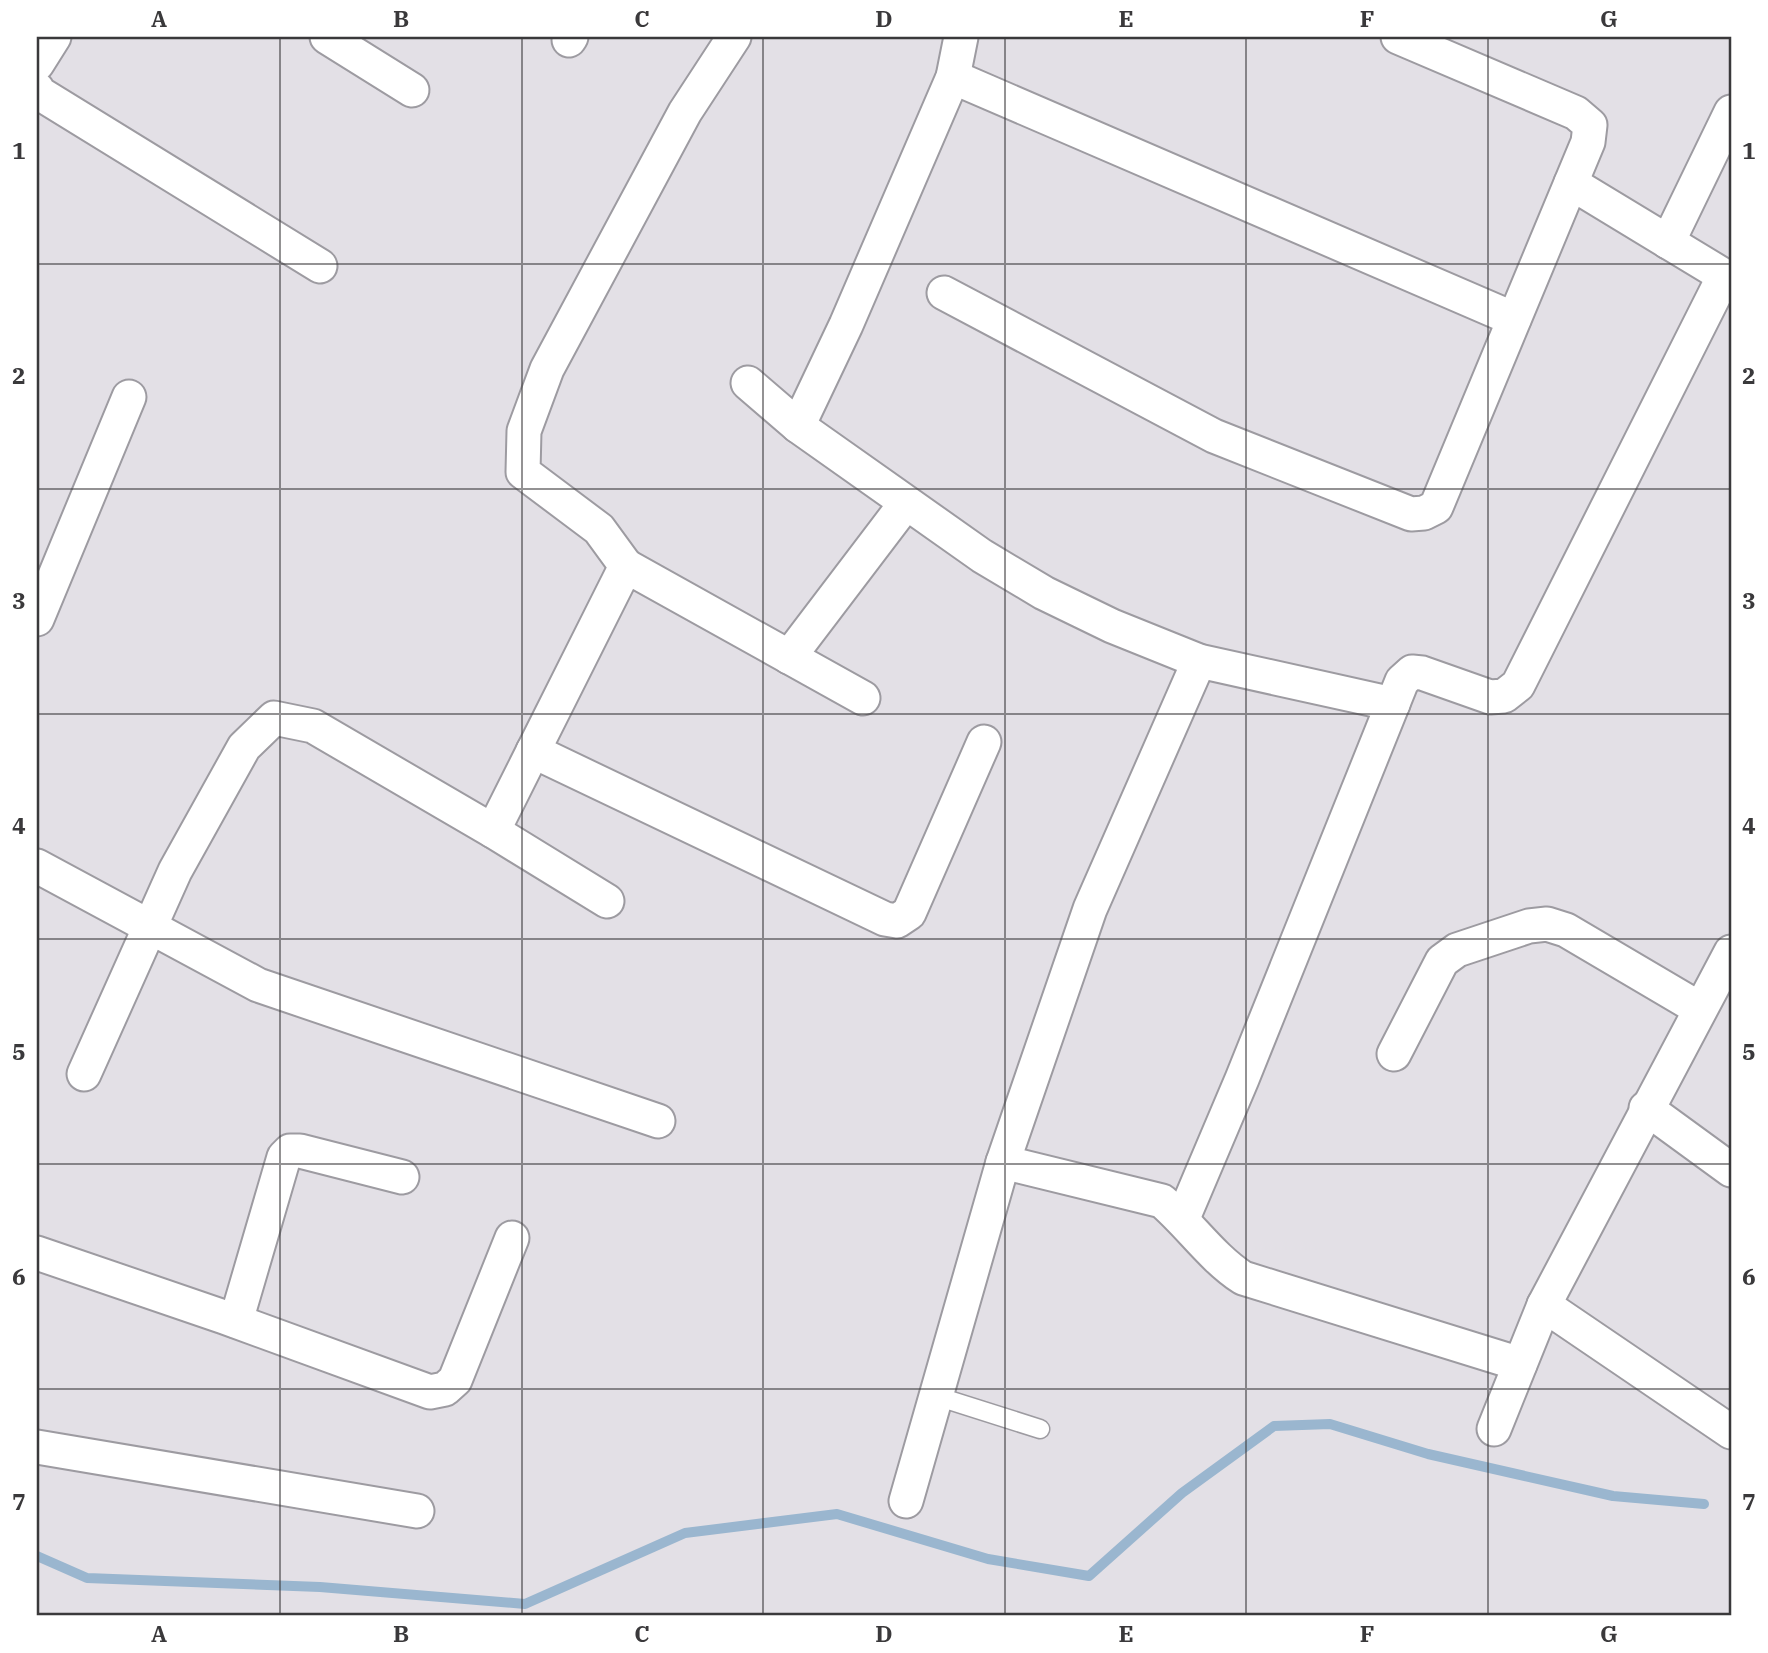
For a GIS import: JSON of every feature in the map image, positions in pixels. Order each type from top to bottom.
[{"type":"street","points":[[37,64],[54,37]]},
{"type":"street","points":[[327,37],[412,90]]},
{"type":"street","points":[[734,37],[685,112],[547,369],[524,431],[523,472],[599,529],[626,566],[863,698]]},
{"type":"street","points":[[798,426],[846,325],[953,77],[961,37]]},
{"type":"street","points":[[944,293],[1214,436],[1411,514],[1424,513],[1436,507],[1588,142],[1590,125],[1576,113],[1398,37]]},
{"type":"street","points":[[953,77],[1514,318]]},
{"type":"street","points":[[37,89],[39,93],[320,265]]},
{"type":"street","points":[[1668,242],[1731,112]]},
{"type":"street","points":[[1183,1218],[1242,1079],[1402,681],[1412,672],[1422,673],[1490,697],[1504,695],[1518,685],[1728,278],[1571,183]]},
{"type":"street","points":[[748,383],[798,426],[906,503],[982,556],[1044,593],[1112,626],[1199,661],[1393,704]]},
{"type":"street","points":[[37,619],[129,397]]},
{"type":"street","points":[[789,657],[906,503]]},
{"type":"street","points":[[493,831],[626,566]]},
{"type":"street","points":[[906,1501],[1003,1162],[1090,909],[1199,661]]},
{"type":"street","points":[[84,1074],[175,871],[244,747],[274,718],[313,726],[607,901]]},
{"type":"street","points":[[533,751],[885,919],[897,920],[909,912],[984,742]]},
{"type":"street","points":[[37,866],[258,985],[658,1121]]},
{"type":"street","points":[[1394,1054],[1442,961],[1457,950],[1530,926],[1547,924],[1566,930],[1700,1009]]},
{"type":"street","points":[[1494,1429],[1544,1305],[1731,952]]},
{"type":"street","points":[[1646,1108],[1731,1170]]},
{"type":"street","points":[[236,1321],[284,1157],[290,1151],[300,1151],[402,1177]]},
{"type":"street","points":[[1003,1162],[1162,1201],[1183,1218],[1229,1269],[1243,1278],[1520,1364]]},
{"type":"street","points":[[37,1253],[236,1321],[430,1392],[445,1389],[455,1380],[512,1238]]},
{"type":"street","points":[[1544,1305],[1731,1432]]},
{"type":"street","points":[[37,1447],[417,1511]]},
{"type":"lane","points":[[936,1396],[1040,1429]]},
{"type":"waterway","points":[[37,1556],[87,1578],[320,1587],[525,1604],[685,1533],[837,1514],[988,1559],[1089,1576],[1182,1493],[1274,1426],[1330,1424],[1428,1454],[1613,1496],[1704,1504]]}]
